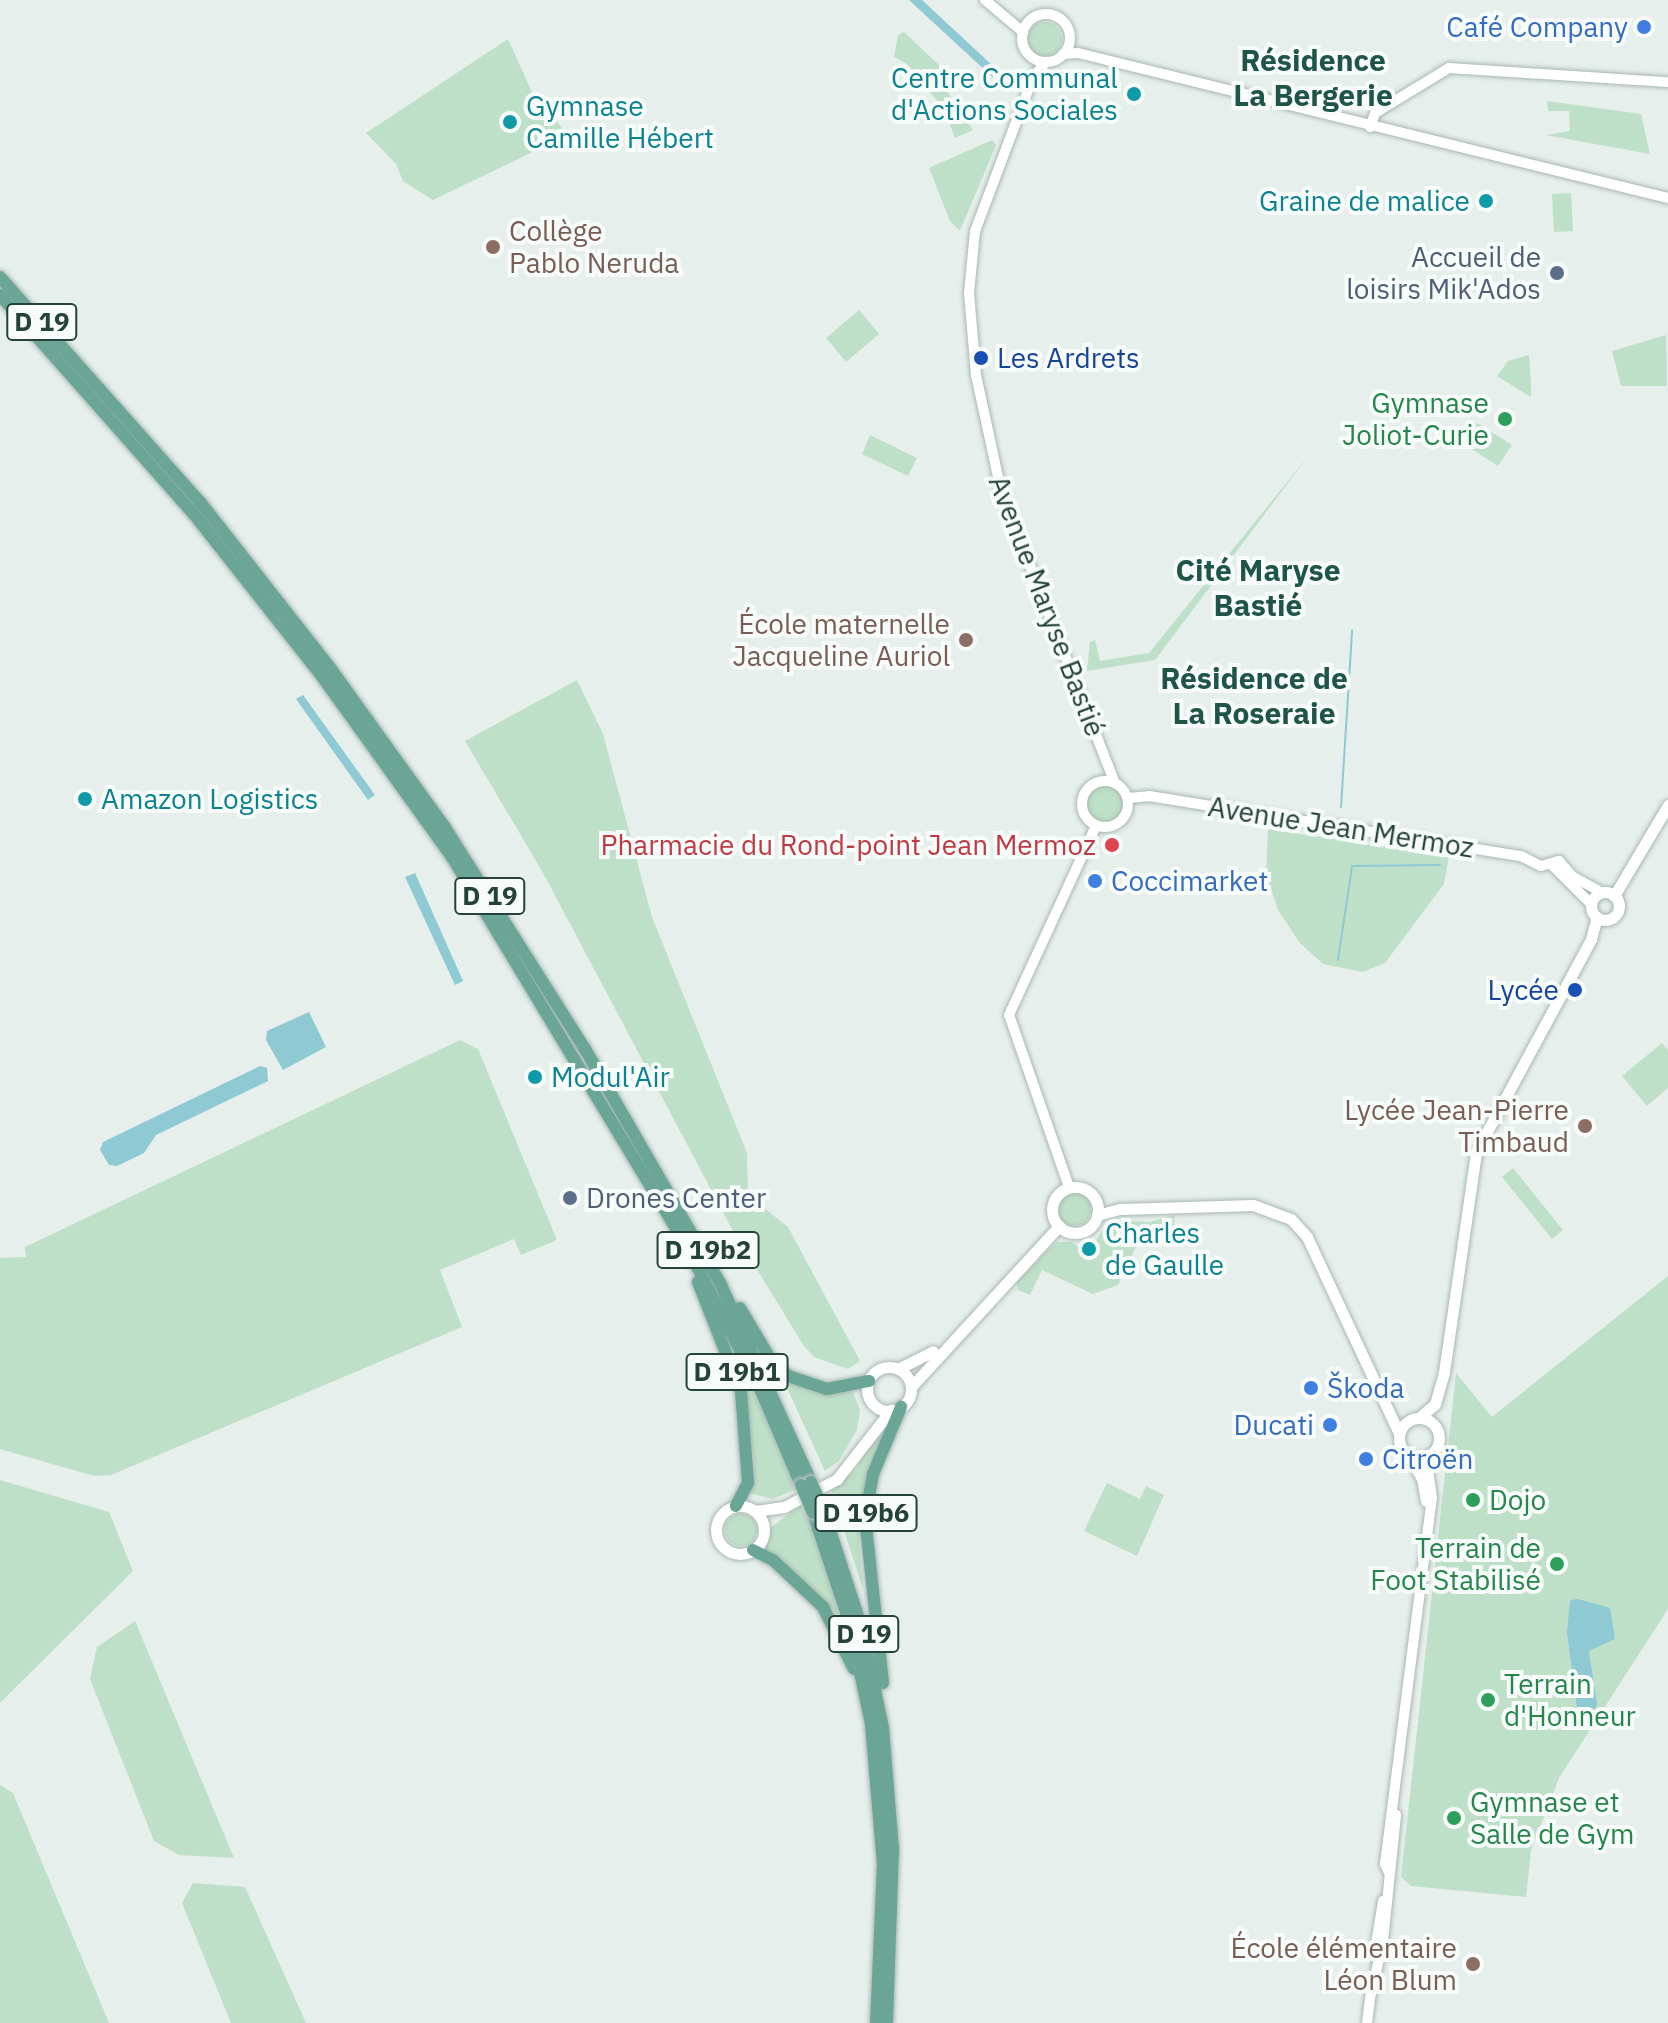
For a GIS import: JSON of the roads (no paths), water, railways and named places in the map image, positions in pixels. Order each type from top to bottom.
[{"type":"main road","name":"D 19","points":[[0,277],[200,502],[331,669],[444,826],[585,1049],[721,1285],[818,1510],[861,1625],[887,1765],[894,1890],[887,2023]]},
{"type":"main road","name":"D 19","points":[[0,295],[193,513],[371,744],[535,987],[686,1245],[806,1483]]},
{"type":"main road","points":[[1601,918],[1618,910],[1614,896],[1668,805]]},
{"type":"main road","points":[[1382,1387],[1399,1433],[1400,1446],[1409,1456],[1432,1454],[1440,1439],[1435,1426],[1472,1162],[1540,1033],[1596,944],[1601,918],[1591,904],[1601,892],[1614,896]]},
{"type":"main road","name":"D 19b2","points":[[585,1049],[663,1169],[772,1362],[812,1387],[846,1389],[869,1381]]},
{"type":"main road","points":[[1069,1187],[1086,1190],[1097,1209],[1081,1232],[1059,1226],[1052,1214],[1053,1201],[1069,1187]]},
{"type":"main road","points":[[1097,1209],[1253,1205],[1291,1219],[1307,1237],[1394,1406],[1435,1426]]},
{"type":"main road","points":[[871,1724],[864,1719],[846,1646],[823,1607],[773,1560],[753,1550],[728,1550],[717,1536],[719,1519],[736,1506],[755,1511],[784,1507],[837,1479],[953,1336],[1059,1226]]},
{"type":"main road","name":"D 19b1","points":[[686,1245],[741,1391],[748,1483],[736,1506]]},
{"type":"main road","points":[[869,1438],[872,1402],[869,1381],[884,1367],[898,1369],[927,1356],[953,1336]]},
{"type":"main road","points":[[898,1369],[911,1387]]},
{"type":"main road","points":[[1399,1433],[1435,1404],[1444,1372]]},
{"type":"main road","points":[[872,1402],[896,1408]]},
{"type":"main road","name":"D 19b6","points":[[887,1765],[891,1752],[865,1518],[873,1474],[896,1408]]},
{"type":"main road","points":[[753,1550],[764,1530],[784,1507]]},
{"type":"main road","name":"D 19","points":[[818,1510],[849,1621],[871,1724],[883,1864],[876,2023]]},
{"type":"main road","points":[[755,1511],[764,1530]]},
{"type":"street","points":[[985,0],[1025,27],[1031,57],[1046,62],[1066,49]]},
{"type":"street","points":[[1025,27],[1041,15],[1058,18],[1066,26],[1066,49]]},
{"type":"street","points":[[1066,49],[1370,127],[1668,198]]},
{"type":"street","name":"Avenue Maryse Bastié","points":[[1031,57],[1033,77]]},
{"type":"street","name":"Avenue Maryse Bastié","points":[[1046,62],[1033,77],[986,193],[971,252],[976,375],[1001,491],[1084,697],[1105,764],[1115,783]]},
{"type":"street","points":[[1370,127],[1375,113],[1449,68],[1668,82]]},
{"type":"street","name":"Avenue Maryse Bastié","points":[[1100,781],[1105,764]]},
{"type":"street","points":[[1100,781],[1115,783],[1128,798],[1123,819],[1111,827],[1096,826],[1083,812],[1082,800],[1100,781]]},
{"type":"street","name":"Avenue Jean Mermoz","points":[[1128,798],[1149,796],[1521,856],[1541,866],[1559,861],[1572,876],[1601,892]]},
{"type":"street","points":[[1069,1187],[1009,1015],[1096,826]]},
{"type":"street","points":[[1551,864],[1591,904]]},
{"type":"street","points":[[1367,2023],[1378,1914],[1387,1892],[1397,1829],[1395,1791],[1432,1454]]},
{"type":"street","points":[[1409,1456],[1422,1479],[1427,1511]]},
{"type":"water","points":[[909,0],[922,0],[1007,79],[1001,85]]},
{"type":"water","points":[[303,695],[375,795],[368,800],[296,699]]},
{"type":"water","points":[[415,873],[463,981],[455,985],[405,877]]},
{"type":"water","points":[[309,1012],[326,1047],[283,1070],[266,1040],[267,1031]]},
{"type":"water","points":[[260,1066],[267,1068],[268,1081],[156,1135],[144,1153],[117,1166],[109,1165],[100,1150],[103,1142]]},
{"type":"water","points":[[1578,1599],[1610,1608],[1615,1639],[1589,1651],[1597,1704],[1592,1721],[1585,1722],[1578,1715],[1567,1633],[1570,1600]]},
{"type":"waterway","points":[[1341,807],[1352,630]]},
{"type":"waterway","points":[[1338,960],[1352,866],[1440,865]]},
{"type":"place","name":"Café Company","points":[[1644,27]]},
{"type":"place","name":"Centre Communal d'Actions Sociales","points":[[1134,94]]},
{"type":"place","name":"Gymnase Camille Hébert","points":[[510,122]]},
{"type":"place","name":"Graine de malice","points":[[1486,201]]},
{"type":"place","name":"Collège Pablo Neruda","points":[[493,247]]},
{"type":"place","name":"Accueil de loisirs Mik'Ados","points":[[1557,273]]},
{"type":"place","name":"Les Ardrets","points":[[981,358]]},
{"type":"place","name":"Gymnase Joliot-Curie","points":[[1505,419]]},
{"type":"place","name":"École maternelle Jacqueline Auriol","points":[[966,640]]},
{"type":"place","name":"Amazon Logistics","points":[[85,799]]},
{"type":"place","name":"Pharmacie du Rond-point Jean Mermoz","points":[[1112,845]]},
{"type":"place","name":"Coccimarket","points":[[1095,881]]},
{"type":"place","name":"Lycée","points":[[1575,990]]},
{"type":"place","name":"Modul'Air","points":[[535,1077]]},
{"type":"place","name":"Lycée Jean-Pierre Timbaud","points":[[1585,1126]]},
{"type":"place","name":"Drones Center","points":[[570,1198]]},
{"type":"place","name":"Charles de Gaulle","points":[[1089,1249]]},
{"type":"place","name":"Škoda","points":[[1311,1388]]},
{"type":"place","name":"Ducati","points":[[1330,1425]]},
{"type":"place","name":"Citroën","points":[[1366,1459]]},
{"type":"place","name":"Dojo","points":[[1473,1500]]},
{"type":"place","name":"Terrain de Foot Stabilisé","points":[[1557,1564]]},
{"type":"place","name":"Terrain d'Honneur","points":[[1488,1700]]},
{"type":"place","name":"Gymnase et Salle de Gym","points":[[1454,1818]]},
{"type":"place","name":"École élémentaire Léon Blum","points":[[1473,1964]]},
{"type":"district","name":"Résidence La Bergerie","points":[[1313,77]]},
{"type":"district","name":"Cité Maryse Bastié","points":[[1258,587]]},
{"type":"district","name":"Résidence de La Roseraie","points":[[1254,695]]}]
